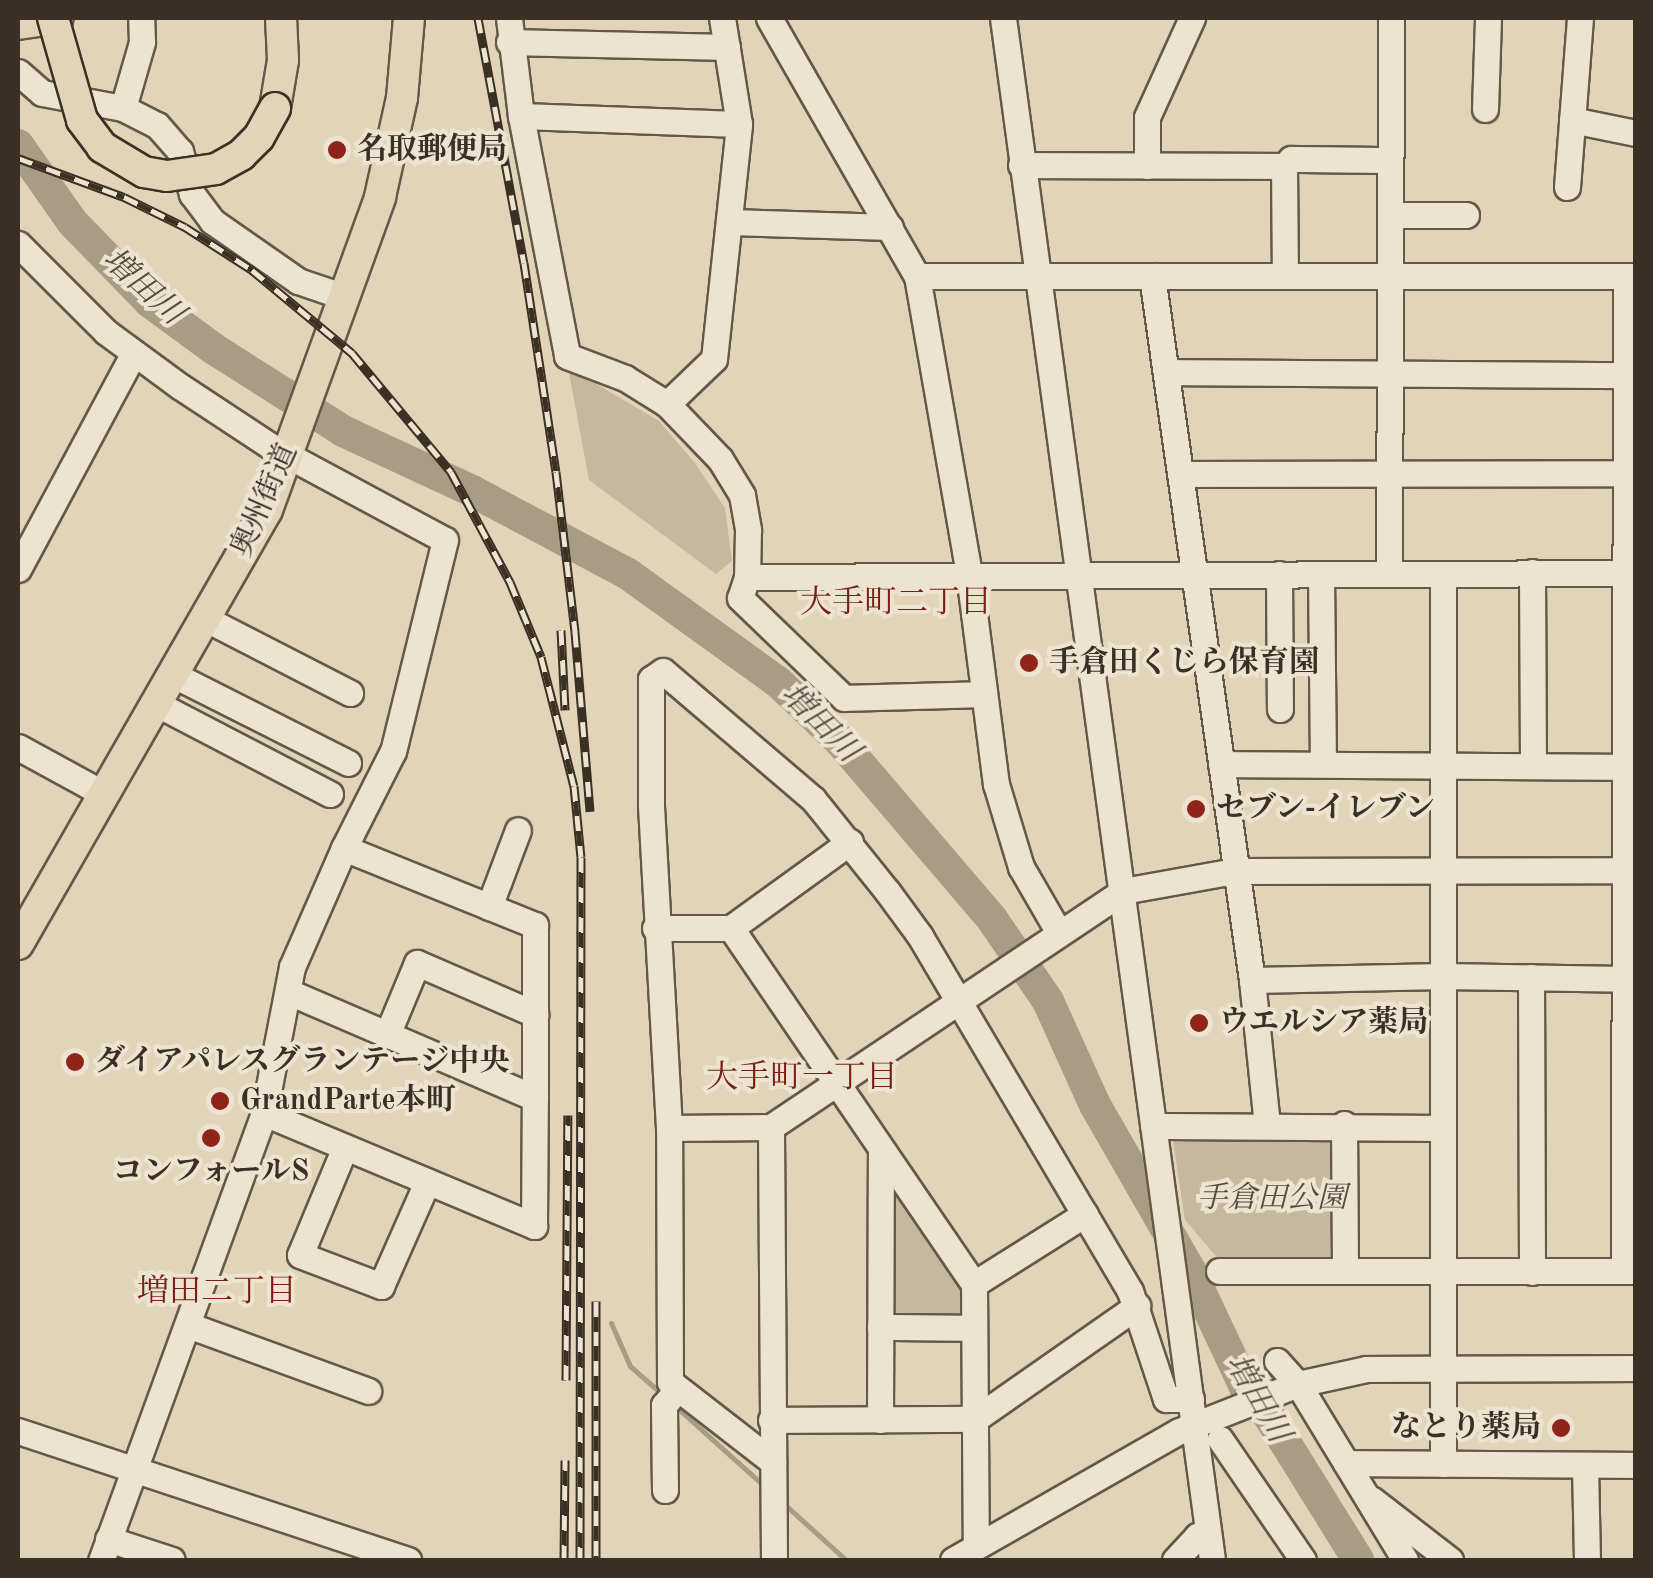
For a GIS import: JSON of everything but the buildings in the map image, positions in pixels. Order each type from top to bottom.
[{"type":"main road","points":[[18,24],[54,18],[82,120],[102,147],[144,172],[178,175],[216,169],[241,154],[259,136],[275,108],[283,60],[281,18]]},
{"type":"main road","name":"奥州街道","points":[[18,944],[267,510],[380,197],[393,140],[409,18]]},
{"type":"street","points":[[123,108],[142,42],[141,18]]},
{"type":"street","points":[[667,404],[714,359],[739,124],[722,18]]},
{"type":"street","points":[[768,18],[916,276],[969,574],[996,784],[1016,850],[1058,931]]},
{"type":"street","points":[[1003,18],[1160,1177],[1202,1412],[1198,1460],[1212,1560]]},
{"type":"street","points":[[1147,166],[1147,117],[1192,18]]},
{"type":"street","points":[[1389,573],[1391,18]]},
{"type":"street","points":[[1485,108],[1488,18]]},
{"type":"street","points":[[1567,187],[1580,18]]},
{"type":"street","points":[[727,47],[509,30],[566,356],[625,378],[667,404],[720,459],[742,495],[747,577],[740,598],[844,698],[984,694]]},
{"type":"street","points":[[18,72],[42,93],[123,108],[158,125],[180,151],[192,194],[212,221],[298,281],[345,298]]},
{"type":"street","points":[[522,116],[739,124]]},
{"type":"street","points":[[1572,120],[1636,134]]},
{"type":"street","points":[[1021,165],[1284,166],[1291,159],[1390,160]]},
{"type":"street","points":[[1284,166],[1285,274]]},
{"type":"street","points":[[1390,215],[1466,215]]},
{"type":"street","points":[[730,222],[890,227]]},
{"type":"street","points":[[18,244],[62,292],[134,354],[289,451],[445,540],[394,750],[344,848],[292,968],[264,1113],[104,1550],[172,1560]]},
{"type":"street","points":[[916,276],[1631,276],[1625,473],[1630,573],[1626,767],[1631,870],[1626,978],[1630,1271],[1219,1270]]},
{"type":"street","points":[[1152,276],[1252,980],[1267,1124]]},
{"type":"street","points":[[20,560],[134,354]]},
{"type":"street","points":[[1166,372],[1626,375]]},
{"type":"street","points":[[1180,474],[1625,473]]},
{"type":"street","points":[[1532,572],[1533,765]]},
{"type":"street","points":[[747,577],[1630,573]]},
{"type":"street","points":[[1279,574],[1280,709]]},
{"type":"street","points":[[1321,574],[1323,762]]},
{"type":"street","points":[[1442,1464],[1443,574]]},
{"type":"street","points":[[206,619],[350,693]]},
{"type":"street","points":[[665,1490],[673,1395],[669,1128],[655,928],[650,679],[663,671],[813,799],[920,936],[1138,1306],[1166,1398],[1202,1412],[1303,1560]]},
{"type":"street","points":[[174,675],[348,763]]},
{"type":"street","points":[[156,704],[330,794]]},
{"type":"street","points":[[18,747],[104,794]]},
{"type":"street","points":[[1220,764],[1626,767]]},
{"type":"street","points":[[490,907],[518,830]]},
{"type":"street","points":[[655,928],[730,928],[850,842]]},
{"type":"street","points":[[264,1113],[534,1226],[535,926],[344,848]]},
{"type":"street","points":[[669,1128],[772,1127],[1058,931],[1123,891],[1234,871],[1631,870]]},
{"type":"street","points":[[730,928],[974,1284],[976,1546]]},
{"type":"street","points":[[388,1035],[417,964],[535,1014]]},
{"type":"street","points":[[1531,977],[1532,1272]]},
{"type":"street","points":[[1252,980],[1626,978]]},
{"type":"street","points":[[290,992],[534,1098]]},
{"type":"street","points":[[1154,1126],[1344,1124],[1442,1128]]},
{"type":"street","points":[[1344,1124],[1345,1271]]},
{"type":"street","points":[[772,1127],[774,1560]]},
{"type":"street","points":[[345,1147],[300,1255],[381,1286],[427,1182]]},
{"type":"street","points":[[880,1420],[881,1149]]},
{"type":"street","points":[[974,1284],[1085,1214]]},
{"type":"street","points":[[771,1420],[975,1419],[1138,1306]]},
{"type":"street","points":[[188,1325],[368,1391]]},
{"type":"street","points":[[880,1327],[974,1328]]},
{"type":"street","points":[[1278,1361],[1366,1494],[1404,1560]]},
{"type":"street","points":[[953,1560],[1202,1412],[1292,1386],[1366,1368],[1636,1368]]},
{"type":"street","points":[[673,1395],[773,1471]]},
{"type":"street","points":[[18,1431],[132,1472],[408,1560]]},
{"type":"street","points":[[1198,1460],[1240,1467]]},
{"type":"street","points":[[1346,1463],[1636,1465]]},
{"type":"street","points":[[1585,1465],[1588,1560]]},
{"type":"street","points":[[1366,1494],[1450,1560]]},
{"type":"street","points":[[1176,1560],[1197,1536],[1208,1534]]},
{"type":"green space","points":[[568,367],[659,421],[695,463],[725,508],[732,561],[716,574],[589,480]]},
{"type":"green space","name":"手倉田公園","points":[[1323,1132],[1337,1141],[1336,1254],[1325,1264],[1221,1262],[1185,1220],[1173,1141],[1180,1136]]},
{"type":"green space","points":[[896,1185],[967,1284],[966,1316],[896,1321],[887,1314],[887,1189]]},
{"type":"waterway","name":"増田川","points":[[18,145],[73,223],[150,302],[214,349],[343,431],[472,491],[628,574],[778,682],[840,741],[992,919],[1048,1001],[1095,1105],[1190,1270],[1245,1387],[1267,1413],[1358,1560]]},
{"type":"waterway","points":[[611,1323],[630,1366],[662,1394]]},
{"type":"waterway","points":[[674,1405],[762,1484]]},
{"type":"waterway","points":[[782,1502],[846,1560]]},
{"type":"railway","points":[[478,18],[524,263],[556,472],[590,811]]},
{"type":"railway","points":[[18,158],[124,197],[185,227],[252,270],[352,353],[451,472],[510,582],[541,657],[574,786],[581,857],[580,1560]]},
{"type":"railway","points":[[561,630],[565,710]]},
{"type":"railway","points":[[566,1380],[568,1115]]},
{"type":"railway","points":[[596,1301],[596,1560]]},
{"type":"railway","points":[[564,1560],[565,1460]]},
{"type":"place","name":"名取郵便局","points":[[337,150]]},
{"type":"place","name":"手倉田くじら保育園","points":[[1029,663]]},
{"type":"place","name":"セブン-イレブン","points":[[1196,809]]},
{"type":"place","name":"ウエルシア薬局","points":[[1199,1023]]},
{"type":"place","name":"ダイアパレスグランテージ中央","points":[[75,1062]]},
{"type":"place","name":"GrandParte本町","points":[[220,1101]]},
{"type":"place","name":"コンフォールS","points":[[211,1138]]},
{"type":"place","name":"なとり薬局","points":[[1561,1428]]},
{"type":"district","name":"大手町二丁目","points":[[896,604]]},
{"type":"district","name":"大手町一丁目","points":[[802,1079]]},
{"type":"district","name":"増田二丁目","points":[[217,1293]]}]
